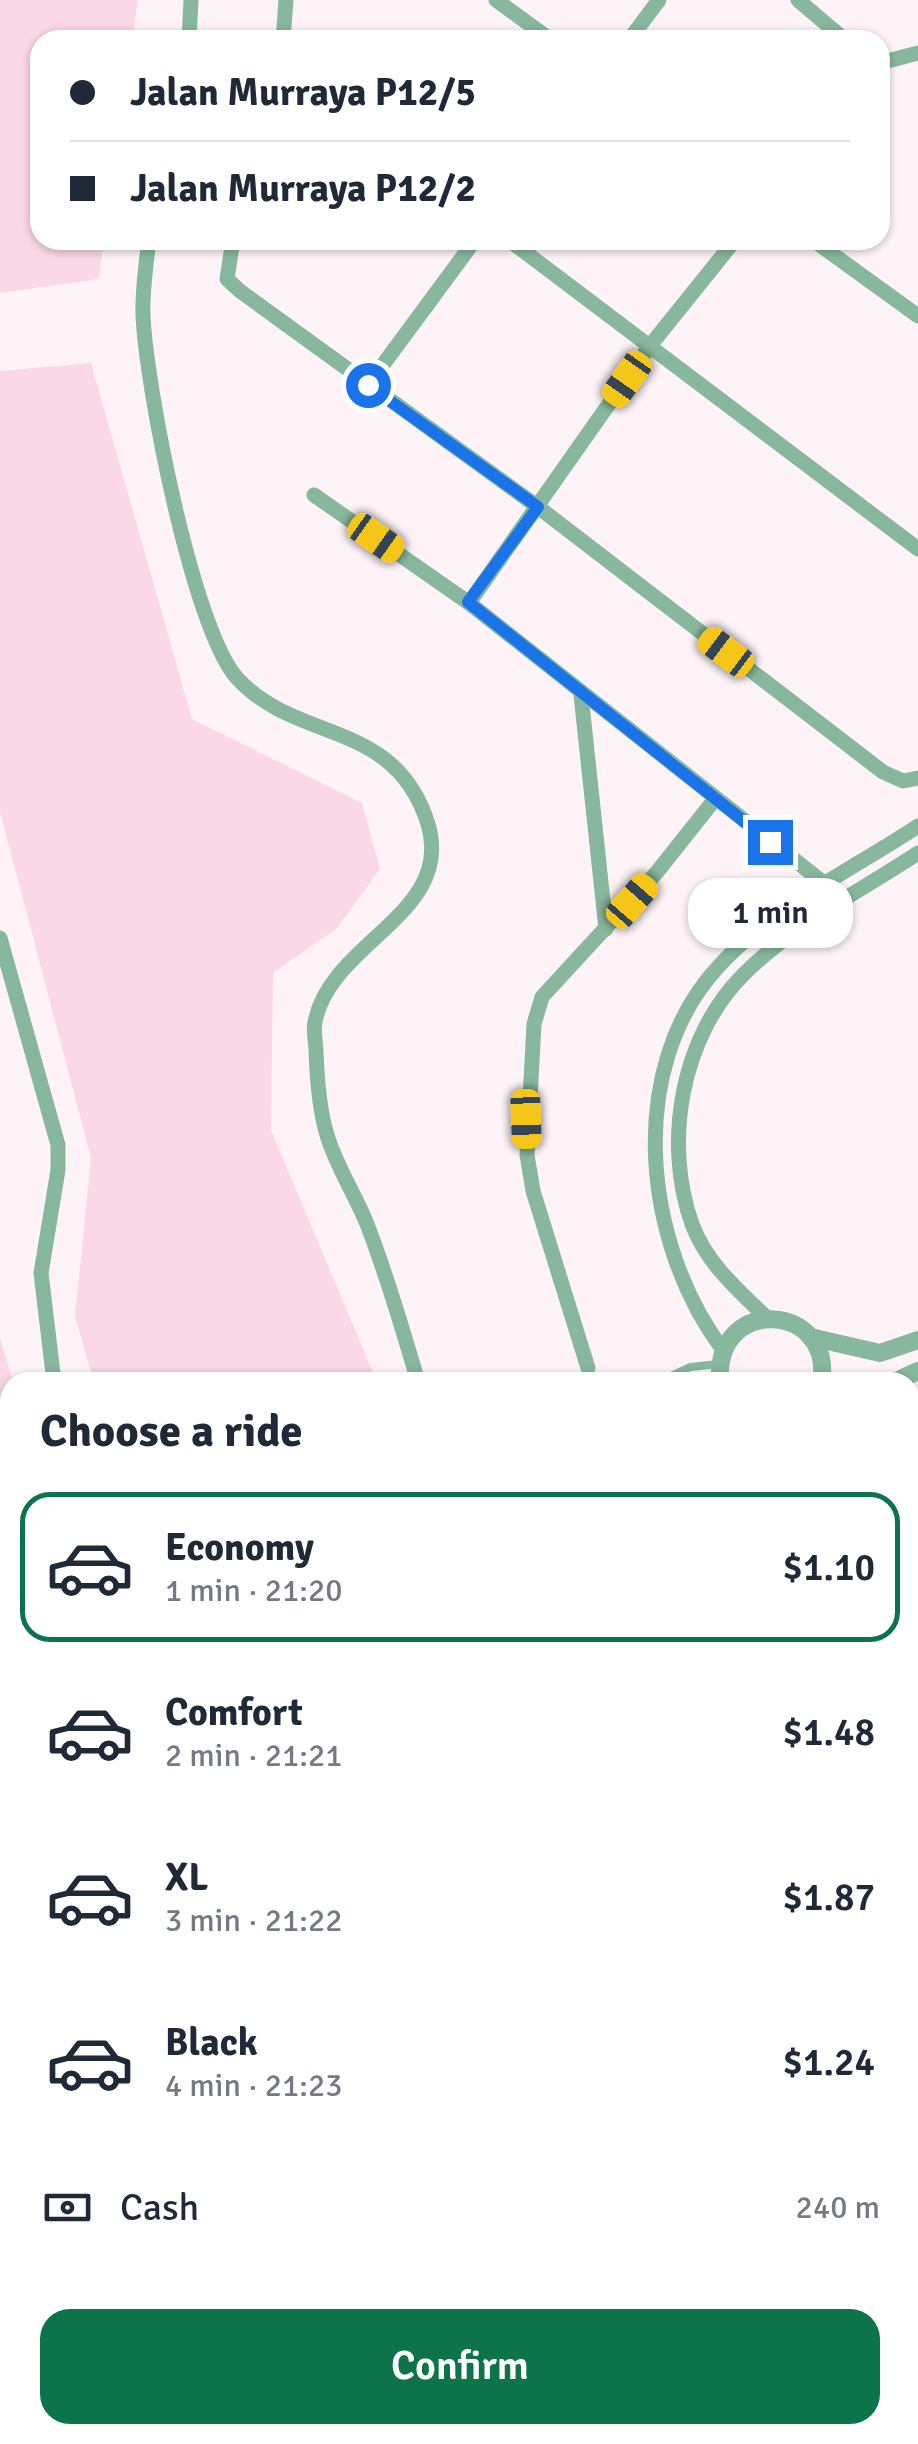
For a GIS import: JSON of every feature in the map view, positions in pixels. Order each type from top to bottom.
[{"type":"street","points":[[189,30],[191,0]]},
{"type":"street","points":[[284,30],[286,0]]},
{"type":"street","points":[[496,0],[538,30]]},
{"type":"street","points":[[636,30],[659,0]]},
{"type":"street","points":[[798,0],[833,30]]},
{"type":"street","points":[[890,60],[918,53]]},
{"type":"street","points":[[147,250],[143,315],[153,388],[179,526],[218,652],[237,678],[265,702],[355,738],[401,771],[427,822],[434,852],[424,884],[392,924],[336,972],[315,1022],[317,1077],[327,1136],[366,1223],[415,1372]]},
{"type":"street","points":[[232,250],[227,279],[240,291],[538,507],[883,772],[903,781],[918,778]]},
{"type":"street","points":[[368,385],[468,250]]},
{"type":"street","points":[[522,250],[918,549]]},
{"type":"street","points":[[468,602],[650,347],[727,250]]},
{"type":"street","points":[[828,250],[918,316]]},
{"type":"street","points":[[314,495],[468,602],[825,884],[839,902]]},
{"type":"street","points":[[581,695],[606,929]]},
{"type":"street","points":[[588,1368],[533,1191],[526,1119],[534,1024],[542,997],[606,929],[715,800]]},
{"type":"street","points":[[721,1366],[696,1315],[666,1220],[656,1172],[660,1080],[683,1015],[718,967],[778,913],[918,826]]},
{"type":"street","points":[[768,1318],[711,1260],[692,1225],[680,1167],[682,1091],[705,1030],[741,977],[792,932],[918,853]]},
{"type":"street","points":[[0,938],[58,1145],[58,1170],[41,1273],[53,1372]]},
{"type":"street","points":[[721,1366],[741,1328],[768,1318],[792,1323],[810,1337],[880,1353],[918,1340]]},
{"type":"street","points":[[810,1337],[822,1361],[821,1372]]},
{"type":"lane","points":[[678,1372],[690,1366],[721,1366]]},
{"type":"shaded area","points":[[0,0],[138,0],[134,30],[30,30],[30,250],[103,250],[99,279],[0,293]]},
{"type":"shaded area","points":[[91,363],[192,719],[362,803],[380,869],[337,928],[273,973],[271,1130],[373,1372],[91,1372],[75,1317],[91,1158],[0,812],[0,371]]},
{"type":"shaded area","points":[[0,1337],[10,1372],[0,1372]]},
{"type":"route","points":[[368,385],[538,507],[468,602],[770,842]]}]
